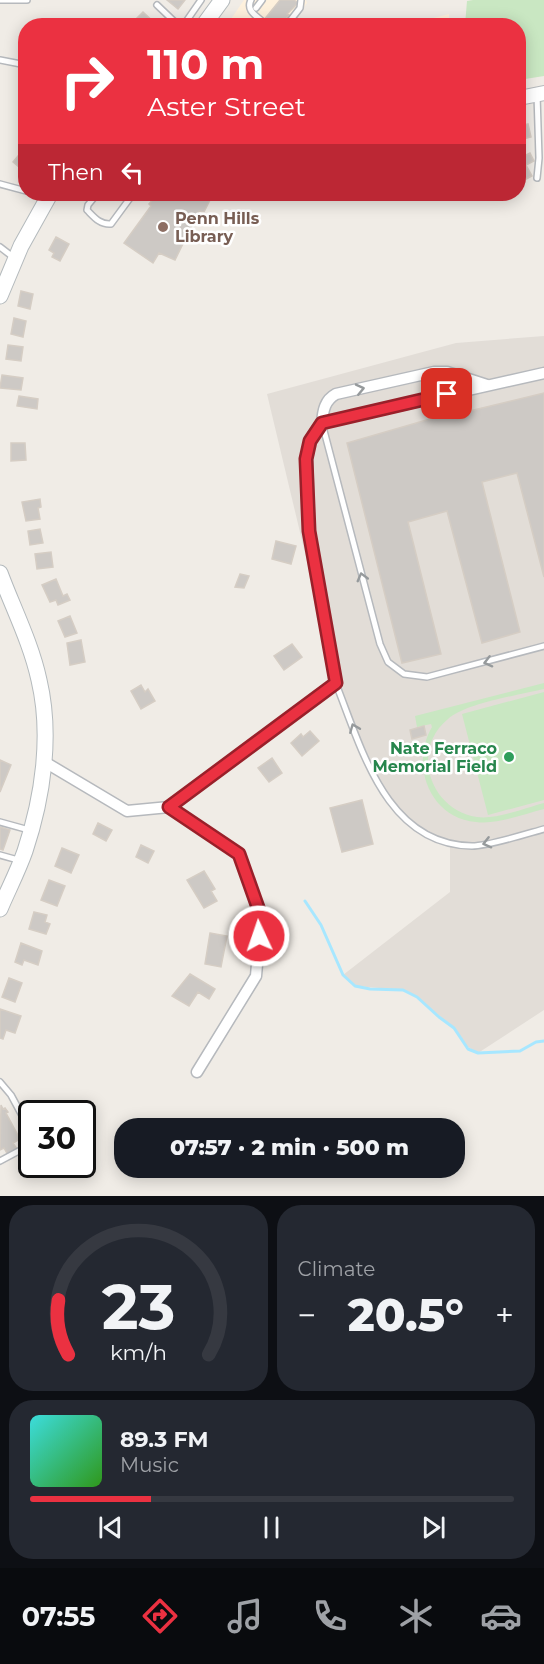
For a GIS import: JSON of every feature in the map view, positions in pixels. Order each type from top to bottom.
[{"type":"main road","points":[[208,18],[222,0]]},
{"type":"main road","points":[[0,296],[41,201]]},
{"type":"main road","points":[[0,573],[30,649],[39,680],[45,735],[31,831],[0,909]]},
{"type":"street","points":[[43,761],[127,811],[169,807],[336,683],[309,531],[306,459],[310,441],[322,423],[326,404],[336,394],[423,374],[447,372],[489,385]]},
{"type":"street","points":[[322,423],[544,373]]},
{"type":"street","points":[[169,807],[239,854],[261,916],[256,976],[197,1072]]},
{"type":"lane","points":[[0,0],[27,0]]},
{"type":"lane","points":[[251,0],[250,10],[259,18]]},
{"type":"lane","points":[[256,8],[262,0]]},
{"type":"lane","points":[[292,18],[300,8],[301,0]]},
{"type":"lane","points":[[187,18],[199,2],[206,18]]},
{"type":"lane","points":[[157,5],[172,18]]},
{"type":"lane","points":[[0,60],[18,63]]},
{"type":"lane","points":[[537,178],[540,94]]},
{"type":"lane","points":[[0,184],[18,189]]},
{"type":"lane","points":[[91,201],[87,210],[99,222],[106,225],[111,224],[128,201]]},
{"type":"lane","points":[[0,247],[15,259]]},
{"type":"lane","points":[[322,423],[380,644],[388,662],[404,674],[427,677],[544,646]]},
{"type":"lane","points":[[336,683],[372,773],[390,804],[417,829],[450,844],[474,846],[544,829]]},
{"type":"lane","points":[[0,822],[31,831]]},
{"type":"lane","points":[[0,855],[21,861]]},
{"type":"lane","points":[[1,1082],[18,1108]]},
{"type":"lane","points":[[0,1161],[18,1151]]},
{"type":"shaded area","points":[[244,0],[306,0],[307,3],[296,18],[232,18]]},
{"type":"shaded area","points":[[449,14],[449,18],[433,18]]},
{"type":"shaded area","points":[[544,336],[544,1010],[478,1053],[465,1045],[454,1028],[417,997],[403,990],[355,986],[343,975],[450,892],[450,844],[427,834],[390,804],[336,683],[267,394],[456,343]]},
{"type":"green space","points":[[544,0],[544,76],[526,79],[526,18],[466,18],[467,1]]},
{"type":"green space","points":[[544,683],[544,689],[493,700],[456,713],[436,732],[430,746],[428,762],[437,791],[447,803],[461,812],[484,817],[501,815],[544,803],[544,809],[502,821],[484,823],[460,818],[446,811],[428,787],[424,772],[423,757],[432,727],[431,724],[417,727],[415,716]]},
{"type":"green space","name":"Nate Ferraco Memorial Field","points":[[544,692],[544,800],[488,815],[462,714]]},
{"type":"building","points":[[167,0],[185,0],[178,9]]},
{"type":"building","points":[[280,0],[294,0],[298,3],[287,14],[289,15],[287,18],[265,18]]},
{"type":"building","points":[[143,12],[149,18],[137,18]]},
{"type":"building","points":[[526,124],[528,124],[531,137],[526,138]]},
{"type":"building","points":[[530,153],[534,161],[526,165],[526,155]]},
{"type":"building","points":[[18,156],[18,166],[13,162]]},
{"type":"building","points":[[526,165],[532,176],[526,179]]},
{"type":"building","name":"Penn Hills Library","points":[[152,201],[210,201],[204,212],[199,211],[175,260],[159,253],[153,263],[124,243],[151,206],[149,204]]},
{"type":"building","points":[[56,237],[69,244],[60,261],[52,257],[54,253],[49,250]]},
{"type":"building","points":[[21,291],[33,294],[30,309],[18,306]]},
{"type":"building","points":[[14,318],[26,321],[23,337],[11,334]]},
{"type":"building","points":[[8,345],[23,347],[21,361],[6,359]]},
{"type":"building","points":[[2,375],[23,378],[21,390],[0,388]]},
{"type":"building","points":[[544,393],[544,577],[517,473],[482,482],[520,632],[482,643],[447,511],[408,522],[441,654],[402,663],[347,443],[437,417],[436,408],[451,405],[453,415]]},
{"type":"building","points":[[19,396],[38,399],[37,409],[17,406]]},
{"type":"building","points":[[11,443],[25,443],[26,460],[11,461]]},
{"type":"building","points":[[40,499],[41,507],[38,508],[40,519],[26,521],[22,502]]},
{"type":"building","points":[[40,529],[43,543],[30,545],[28,531]]},
{"type":"building","points":[[276,541],[296,546],[291,564],[272,559]]},
{"type":"building","points":[[51,552],[53,567],[37,569],[35,554]]},
{"type":"building","points":[[240,574],[249,576],[244,588],[235,587]]},
{"type":"building","points":[[56,579],[63,596],[67,594],[70,600],[58,605],[56,600],[50,602],[42,585]]},
{"type":"building","points":[[70,616],[77,633],[65,637],[58,621]]},
{"type":"building","points":[[81,640],[85,662],[70,665],[67,643]]},
{"type":"building","points":[[292,644],[302,657],[284,670],[274,656]]},
{"type":"building","points":[[141,685],[145,692],[148,689],[155,701],[141,709],[131,691]]},
{"type":"building","points":[[424,726],[426,735],[412,739],[410,730]]},
{"type":"building","points":[[310,731],[319,741],[302,756],[291,743],[301,734],[303,737]]},
{"type":"building","points":[[272,758],[282,773],[269,782],[258,768]]},
{"type":"building","points":[[0,760],[11,765],[0,792]]},
{"type":"building","points":[[362,800],[373,844],[342,852],[330,808]]},
{"type":"building","points":[[98,823],[112,830],[106,841],[93,834]]},
{"type":"building","points":[[0,827],[10,830],[3,850],[0,849]]},
{"type":"building","points":[[141,845],[154,851],[148,863],[136,857]]},
{"type":"building","points":[[62,848],[79,855],[71,873],[55,866]]},
{"type":"building","points":[[204,871],[215,889],[211,891],[217,901],[204,908],[187,880]]},
{"type":"building","points":[[49,880],[65,886],[57,906],[41,900]]},
{"type":"building","points":[[34,912],[47,915],[45,922],[50,924],[46,934],[29,929]]},
{"type":"building","points":[[210,933],[227,936],[221,967],[205,964]]},
{"type":"building","points":[[21,943],[42,951],[38,965],[24,960],[22,965],[15,962]]},
{"type":"building","points":[[190,974],[215,989],[209,999],[198,992],[189,1006],[172,996]]},
{"type":"building","points":[[9,978],[22,983],[15,1002],[2,997]]},
{"type":"building","points":[[0,1009],[21,1016],[15,1033],[6,1030],[3,1039],[0,1038]]},
{"type":"building","points":[[1,1105],[8,1112],[6,1113],[18,1135],[18,1140],[13,1143],[17,1149],[8,1155],[4,1148],[0,1150]]},
{"type":"waterway","points":[[305,901],[321,925],[343,975],[355,986],[403,990],[417,997],[454,1028],[468,1049],[478,1053],[520,1051],[536,1042],[544,1041]]},
{"type":"place","name":"Penn Hills Library","points":[[163,227]]},
{"type":"place","name":"Nate Ferraco Memorial Field","points":[[509,757]]},
{"type":"route","points":[[259,936],[261,916],[239,854],[169,807],[336,683],[309,531],[306,459],[310,441],[322,423],[447,394]]}]
